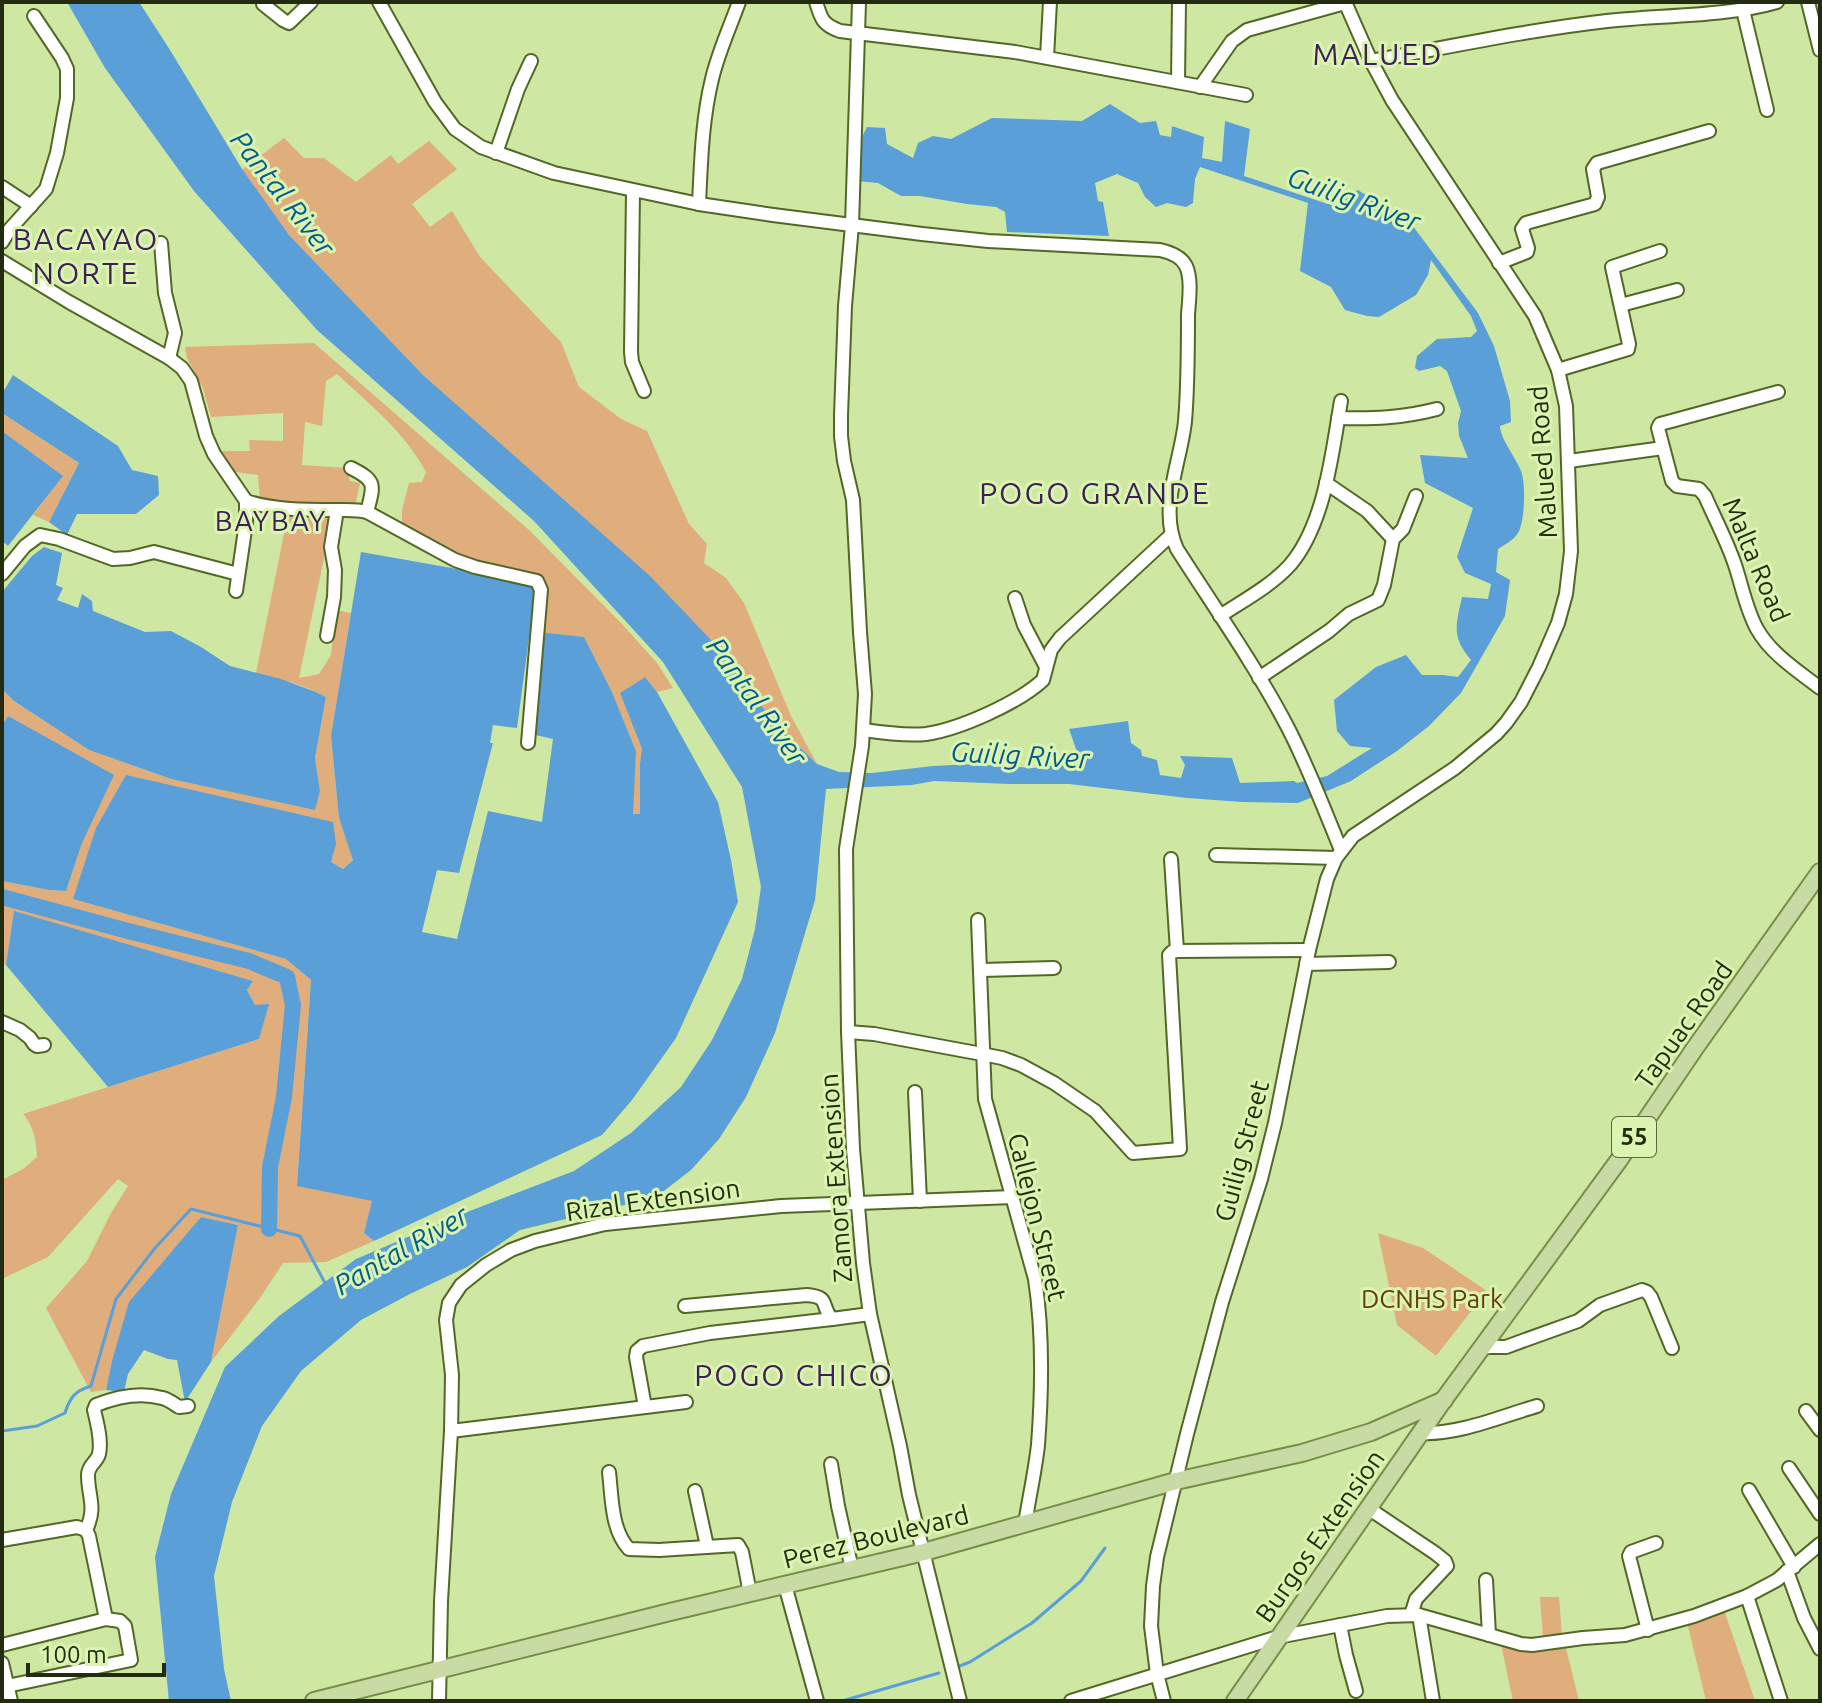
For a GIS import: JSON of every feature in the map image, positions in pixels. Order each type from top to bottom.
[{"type":"main road","name":"Tapuac Road","points":[[1444,1400],[1619,1160],[1820,872]]},
{"type":"main road","name":"Perez Boulevard","points":[[314,1701],[924,1552],[1176,1481],[1302,1453],[1399,1421],[1444,1400]]},
{"type":"main road","name":"Burgos Extension","points":[[1235,1701],[1444,1400]]},
{"type":"street","points":[[263,4],[289,23],[311,2]]},
{"type":"street","points":[[379,2],[449,123],[467,139],[496,153],[554,173],[699,204],[988,241],[1160,250],[1183,261],[1189,276],[1188,361],[1185,422],[1171,500],[1171,535],[1287,725],[1308,770],[1339,854],[1216,855]]},
{"type":"street","points":[[699,204],[704,128],[711,81],[739,2]]},
{"type":"street","points":[[816,2],[821,17],[829,27],[840,31],[1047,57],[1246,95]]},
{"type":"street","name":"Zamora Extension","points":[[859,2],[852,225],[841,386],[841,436],[854,512],[865,694],[864,730],[846,849],[853,1149],[870,1314],[909,1495],[960,1701]]},
{"type":"street","points":[[1047,57],[1050,2]]},
{"type":"street","points":[[1178,82],[1179,2]]},
{"type":"street","points":[[1200,87],[1232,41],[1247,30],[1345,2]]},
{"type":"street","name":"Malued Road","points":[[1345,2],[1392,100],[1535,316],[1558,370],[1566,406],[1571,551],[1566,594],[1558,623],[1521,702],[1496,734],[1455,768],[1353,836]]},
{"type":"street","points":[[1808,2],[1820,50]]},
{"type":"street","points":[[1371,61],[1606,21],[1743,10],[1773,3]]},
{"type":"street","points":[[1743,10],[1767,110]]},
{"type":"street","points":[[2,242],[46,189],[53,171],[67,98],[67,69],[34,16]]},
{"type":"street","points":[[496,153],[531,61]]},
{"type":"street","points":[[1499,263],[1527,252],[1522,229],[1526,223],[1595,204],[1598,197],[1593,169],[1597,163],[1709,131]]},
{"type":"street","points":[[2,187],[31,206]]},
{"type":"street","points":[[633,191],[631,352],[644,391]]},
{"type":"street","points":[[161,243],[165,293],[175,333],[169,358]]},
{"type":"street","points":[[1558,370],[1628,349],[1612,267],[1660,251]]},
{"type":"street","points":[[2,261],[182,368],[191,381],[214,454],[246,501],[246,523],[236,591]]},
{"type":"street","points":[[1621,305],[1677,290]]},
{"type":"street","points":[[1569,461],[1663,448],[1658,428],[1660,424],[1778,392]]},
{"type":"street","points":[[1220,616],[1278,577],[1302,547],[1326,483],[1341,401]]},
{"type":"street","points":[[1338,418],[1408,417],[1437,409]]},
{"type":"street","name":"Malta Road","points":[[1663,448],[1675,485],[1699,489],[1705,496],[1728,547],[1757,630],[1793,669],[1820,688]]},
{"type":"street","points":[[351,468],[372,482],[367,512]]},
{"type":"street","points":[[1326,483],[1367,511],[1393,539]]},
{"type":"street","points":[[1259,678],[1349,614],[1378,600],[1393,539],[1403,529],[1416,496]]},
{"type":"street","points":[[246,501],[260,505],[367,512],[455,560],[534,579],[540,584],[528,743]]},
{"type":"street","points":[[327,636],[334,597],[335,570],[331,547],[337,510]]},
{"type":"street","points":[[2,574],[25,546],[40,535],[113,559],[154,552],[238,574]]},
{"type":"street","points":[[864,730],[924,734],[978,717],[1012,702],[1043,680],[1051,650],[1060,638],[1171,535]]},
{"type":"street","points":[[1015,598],[1024,625],[1046,667]]},
{"type":"street","name":"Guilig Street","points":[[1164,1701],[1151,1626],[1157,1557],[1222,1302],[1267,1157],[1327,879],[1339,854],[1353,836]]},
{"type":"street","points":[[1171,859],[1177,951]]},
{"type":"street","name":"Callejon Street","points":[[978,920],[985,1099],[1035,1279],[1041,1327],[1038,1446],[1025,1524]]},
{"type":"street","points":[[848,1032],[1002,1058],[1054,1083],[1095,1111],[1133,1153],[1180,1149],[1168,960],[1172,952],[1389,962]]},
{"type":"street","points":[[982,970],[1054,968]]},
{"type":"street","points":[[2,1022],[20,1030],[37,1046],[44,1045]]},
{"type":"street","points":[[915,1092],[920,1201]]},
{"type":"street","name":"Rizal Extension","points":[[439,1701],[441,1601],[451,1431],[451,1362],[446,1320],[449,1303],[461,1285],[511,1250],[605,1224],[781,1206],[1013,1197]]},
{"type":"street","points":[[1481,1347],[1506,1347],[1578,1321],[1600,1305],[1642,1290],[1651,1297],[1672,1348]]},
{"type":"street","points":[[685,1306],[815,1295],[824,1300],[832,1319]]},
{"type":"street","points":[[645,1407],[636,1357],[643,1346],[710,1333],[870,1314]]},
{"type":"street","points":[[86,1530],[92,1509],[88,1470],[99,1458],[100,1450],[94,1410],[96,1405],[133,1395],[164,1398],[179,1407],[188,1406]]},
{"type":"street","points":[[451,1431],[686,1402]]},
{"type":"street","points":[[1421,1433],[1455,1430],[1537,1406]]},
{"type":"street","points":[[1806,1411],[1820,1430]]},
{"type":"street","points":[[831,1464],[852,1569]]},
{"type":"street","points":[[1789,1468],[1820,1514]]},
{"type":"street","points":[[609,1472],[615,1521],[622,1541],[629,1549],[659,1550],[735,1544],[740,1546],[750,1593]]},
{"type":"street","points":[[1749,1490],[1790,1569],[1804,1618],[1820,1649]]},
{"type":"street","points":[[695,1491],[707,1546]]},
{"type":"street","points":[[1368,1508],[1435,1553],[1447,1566],[1416,1599],[1415,1615],[1433,1701]]},
{"type":"street","points":[[2,1540],[77,1527],[86,1530],[106,1619]]},
{"type":"street","points":[[1648,1630],[1629,1556],[1631,1552],[1656,1543]]},
{"type":"street","points":[[1071,1701],[1278,1637],[1387,1616],[1415,1615],[1532,1645],[1613,1637],[1648,1630],[1747,1596],[1777,1580],[1820,1544]]},
{"type":"street","points":[[1486,1580],[1489,1635]]},
{"type":"street","points":[[785,1585],[817,1701]]},
{"type":"street","points":[[1747,1596],[1781,1701]]},
{"type":"street","points":[[2,1645],[106,1619],[120,1621],[125,1626],[131,1660],[7,1686]]},
{"type":"street","points":[[1340,1625],[1356,1691]]},
{"type":"street","points":[[2,1663],[11,1701]]},
{"type":"green space","points":[[284,138],[304,158],[324,158],[356,182],[391,155],[398,164],[429,141],[457,169],[412,204],[430,227],[452,211],[480,257],[561,342],[579,387],[621,419],[647,431],[689,524],[707,544],[704,563],[726,578],[744,603],[791,716],[817,764],[772,721],[730,660],[423,375],[289,235],[242,170]]},
{"type":"green space","points":[[314,343],[529,530],[657,663],[673,688],[657,692],[645,677],[620,693],[642,749],[640,814],[632,814],[636,751],[612,692],[584,637],[540,632],[545,583],[457,556],[402,526],[402,510],[409,483],[422,482],[426,472],[397,431],[337,374],[326,381],[322,426],[305,422],[302,465],[347,468],[350,481],[360,483],[355,507],[260,501],[258,475],[228,471],[216,451],[250,451],[249,440],[283,441],[283,413],[211,417],[203,388],[187,358],[185,347]]},
{"type":"green space","points":[[2,413],[79,463],[49,522],[33,515],[62,476],[2,431]]},
{"type":"green space","points":[[289,509],[333,515],[299,678],[319,674],[331,655],[336,610],[351,613],[331,736],[339,818],[353,859],[343,869],[330,862],[336,844],[73,899],[286,959],[311,980],[297,1185],[373,1201],[364,1233],[374,1241],[326,1262],[283,1263],[211,1362],[238,1225],[200,1217],[112,1361],[106,1390],[91,1392],[46,1308],[87,1261],[128,1186],[118,1179],[48,1257],[2,1279],[2,1180],[37,1157],[34,1134],[23,1114],[259,1039],[268,1004],[255,1006],[247,989],[253,981],[14,912],[6,965],[2,962],[2,881],[66,891],[82,843],[2,726],[2,689],[14,701],[89,750],[171,779],[314,809],[320,791],[315,758],[326,697],[256,673]]},
{"type":"green space","name":"DCNHS Park","points":[[1378,1233],[1423,1248],[1487,1291],[1436,1356],[1397,1325]]},
{"type":"green space","points":[[1540,1597],[1559,1597],[1562,1637],[1543,1638]]},
{"type":"green space","points":[[1723,1607],[1755,1701],[1706,1701],[1687,1622]]},
{"type":"green space","points":[[1501,1644],[1565,1644],[1579,1701],[1513,1701]]},
{"type":"water","points":[[67,2],[139,2],[242,169],[289,235],[423,375],[650,576],[730,660],[772,721],[817,764],[839,772],[872,773],[973,764],[1033,768],[1082,766],[1069,729],[1128,721],[1131,743],[1141,750],[1142,756],[1157,760],[1160,775],[1181,778],[1185,765],[1180,756],[1232,758],[1240,783],[1297,783],[1327,776],[1372,748],[1350,746],[1337,731],[1334,700],[1376,667],[1406,655],[1422,675],[1458,677],[1471,660],[1460,644],[1457,630],[1462,597],[1488,599],[1491,584],[1465,573],[1457,557],[1473,508],[1425,483],[1420,455],[1468,458],[1459,436],[1461,411],[1447,371],[1440,366],[1419,371],[1415,368],[1417,356],[1437,339],[1471,337],[1477,331],[1471,316],[1431,260],[1428,275],[1416,295],[1379,317],[1345,310],[1331,287],[1300,271],[1308,203],[1200,167],[1195,179],[1193,203],[1186,207],[1167,203],[1156,207],[1145,197],[1138,183],[1117,174],[1095,183],[1098,201],[1103,202],[1109,236],[1007,232],[1005,212],[996,207],[901,196],[878,183],[857,181],[858,145],[867,127],[885,128],[887,144],[913,158],[918,143],[933,136],[951,139],[992,118],[1082,121],[1110,104],[1140,123],[1156,121],[1160,135],[1171,137],[1172,126],[1204,137],[1202,158],[1222,162],[1225,121],[1250,129],[1244,176],[1334,206],[1358,190],[1412,225],[1478,313],[1494,346],[1510,401],[1511,422],[1500,426],[1501,431],[1521,471],[1524,484],[1523,512],[1518,533],[1498,549],[1496,572],[1510,580],[1505,616],[1461,693],[1429,726],[1351,781],[1298,803],[1187,798],[1069,784],[934,781],[826,789],[815,900],[775,1033],[746,1097],[719,1139],[691,1170],[660,1194],[520,1230],[467,1267],[361,1320],[301,1371],[262,1426],[232,1502],[214,1576],[224,1669],[231,1701],[169,1701],[155,1557],[171,1494],[225,1367],[279,1316],[356,1259],[574,1171],[631,1133],[681,1087],[712,1040],[742,979],[755,929],[761,887],[742,787],[663,662],[534,521],[317,330],[194,191],[105,68]]},
{"type":"water","points":[[13,375],[118,446],[132,470],[158,476],[159,495],[136,514],[77,514],[67,535],[49,522],[79,463],[2,413],[2,394]]},
{"type":"water","points":[[2,431],[63,476],[8,546],[2,541]]},
{"type":"water","points":[[44,547],[62,553],[56,585],[63,588],[57,600],[78,608],[82,594],[92,601],[93,611],[145,632],[171,631],[230,666],[281,679],[326,697],[315,758],[320,791],[315,810],[171,779],[89,750],[14,701],[2,689],[2,592],[32,556]]},
{"type":"water","points":[[361,552],[531,582],[535,593],[517,728],[493,725],[490,743],[493,743],[459,873],[437,870],[422,932],[457,939],[488,811],[542,822],[553,739],[531,734],[540,632],[584,637],[612,692],[636,751],[633,814],[640,814],[642,749],[620,693],[645,677],[657,692],[718,802],[738,902],[676,1038],[632,1100],[602,1135],[374,1241],[364,1233],[372,1201],[297,1186],[311,980],[286,959],[73,899],[96,828],[126,775],[333,822],[336,844],[331,862],[343,869],[353,860],[339,818],[331,736]]},
{"type":"water","points":[[8,716],[114,775],[82,843],[66,891],[2,881],[2,726]]},
{"type":"water","points":[[14,911],[253,981],[247,990],[255,1005],[269,1004],[259,1039],[108,1087],[6,965]]},
{"type":"water","points":[[201,1217],[238,1225],[211,1362],[185,1402],[177,1360],[144,1350],[128,1374],[124,1392],[106,1390],[129,1302]]},
{"type":"waterway","points":[[2,897],[249,961],[287,977],[293,1005],[284,1097],[270,1167],[269,1229]]},
{"type":"waterway","name":"Pantal River","points":[[2,1431],[37,1426],[65,1413],[74,1395],[91,1386],[116,1299],[155,1248],[191,1209],[300,1236],[325,1283]]},
{"type":"waterway","points":[[957,1667],[1032,1623],[1081,1581],[1105,1548]]},
{"type":"waterway","points":[[842,1701],[939,1673]]},
{"type":"district","name":"MALUED","points":[[1378,55]]},
{"type":"district","name":"BACAYAO NORTE","points":[[86,257]]},
{"type":"district","name":"POGO GRANDE","points":[[1095,494]]},
{"type":"district","name":"BAYBAY","points":[[271,521]]},
{"type":"district","name":"POGO CHICO","points":[[794,1376]]},
{"type":"water label","name":"Guilig River","points":[[1354,199]]},
{"type":"water label","name":"Guilig River","points":[[1020,755]]}]
